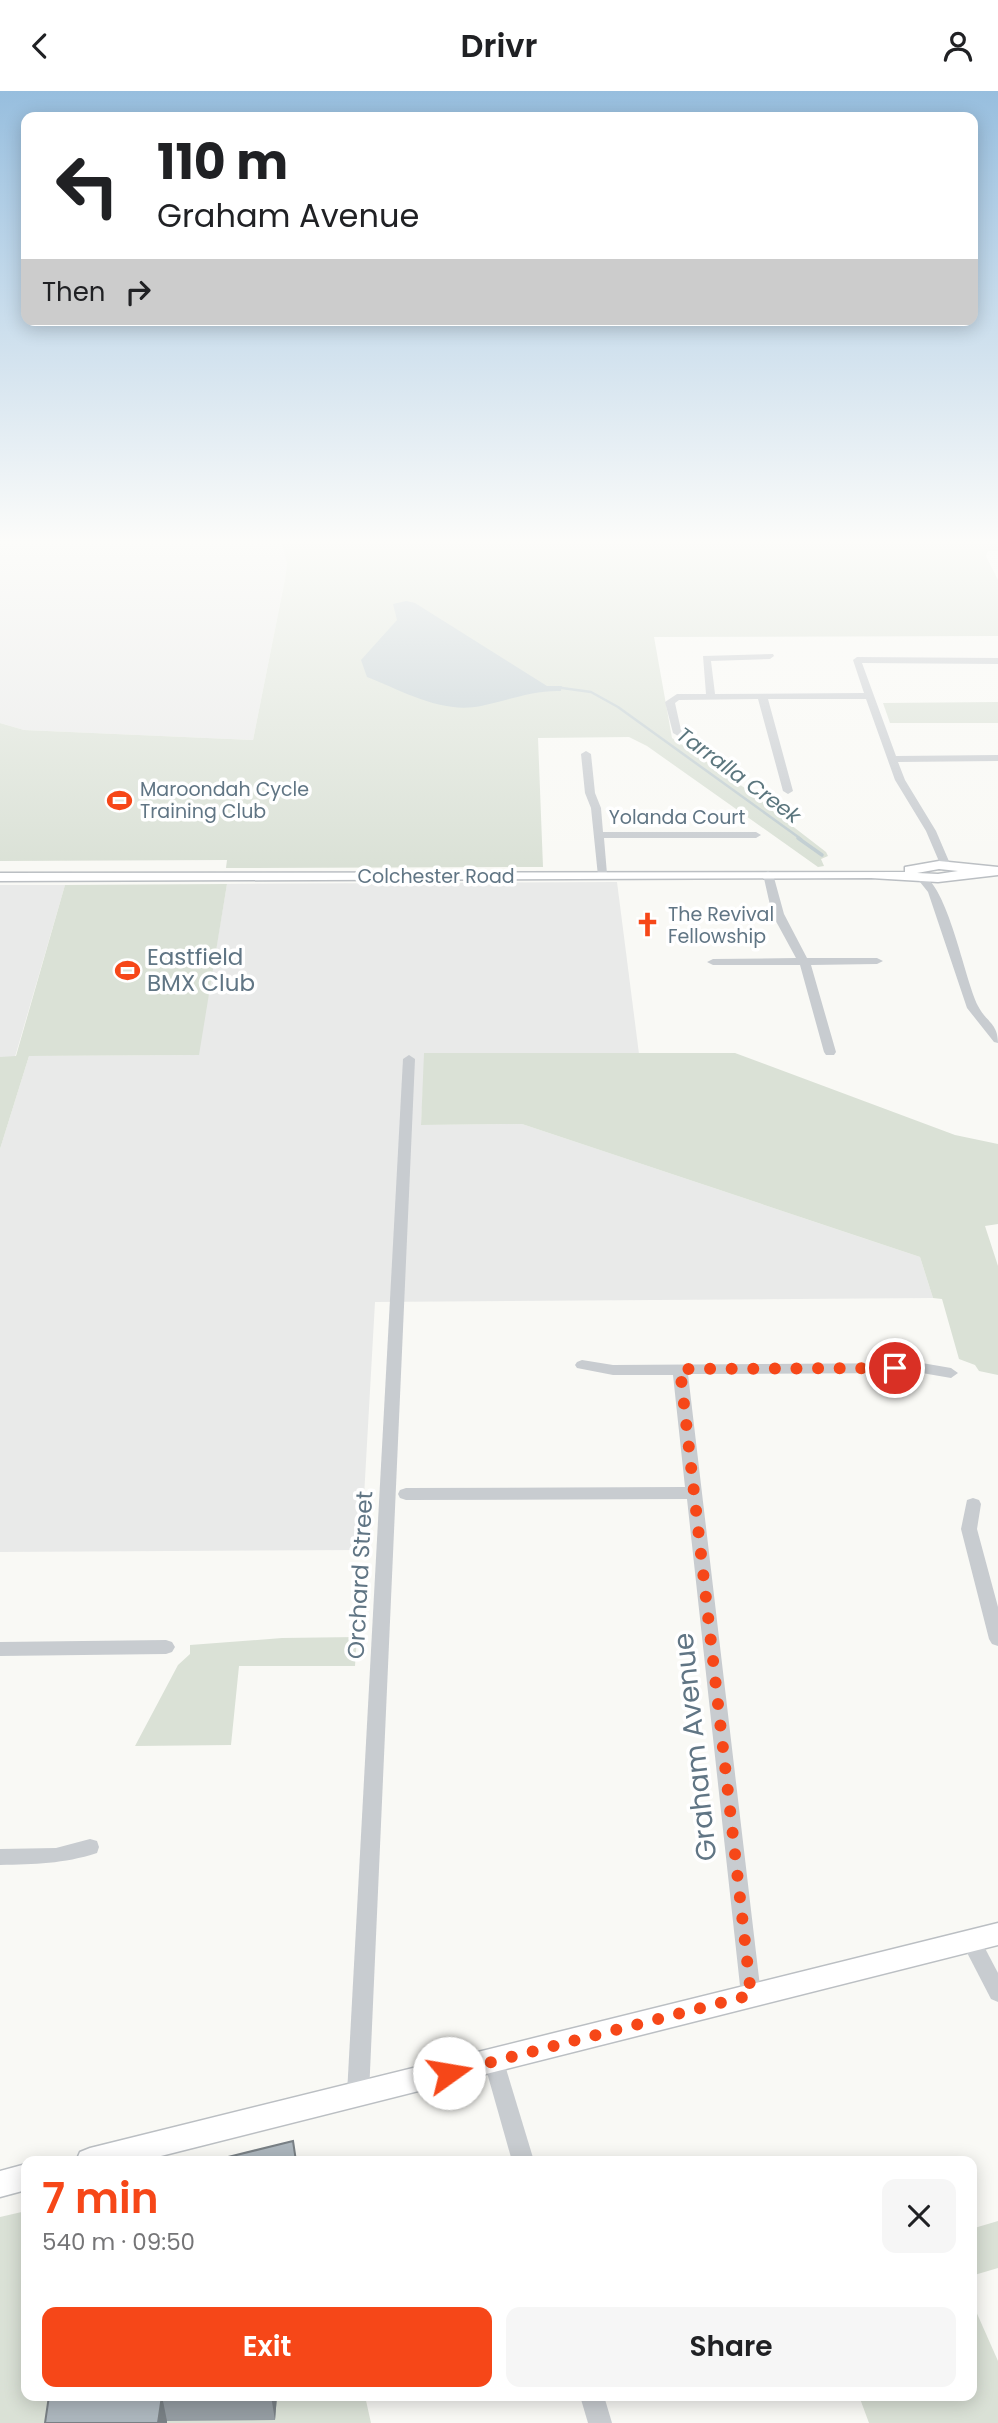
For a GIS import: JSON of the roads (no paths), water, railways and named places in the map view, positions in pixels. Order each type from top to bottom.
[{"type":"main road","name":"Colchester Road","points":[[0,877],[871,874],[992,871]]},
{"type":"main road","points":[[110,2156],[998,1934]]},
{"type":"main road","points":[[0,2184],[21,2178]]},
{"type":"street","points":[[712,696],[704,662],[706,658],[770,656]]},
{"type":"street","points":[[998,661],[857,660],[900,780],[931,831],[935,872],[973,1008],[998,1038]]},
{"type":"street","points":[[685,737],[676,730],[671,700],[681,696],[869,696]]},
{"type":"street","points":[[762,696],[788,791]]},
{"type":"street","points":[[586,754],[602,874]]},
{"type":"street","points":[[892,758],[998,758]]},
{"type":"street","name":"Yolanda Court","points":[[598,835],[757,831],[768,837]]},
{"type":"street","points":[[768,874],[778,914],[805,961],[830,1052]]},
{"type":"street","points":[[713,962],[877,961]]},
{"type":"street","name":"Orchard Street","points":[[358,2094],[409,1059]]},
{"type":"street","points":[[582,1365],[613,1370],[922,1368],[951,1373]]},
{"type":"street","name":"Graham Avenue","points":[[680,1369],[751,1995]]},
{"type":"street","points":[[406,1495],[693,1493]]},
{"type":"street","points":[[973,1504],[969,1529],[998,1639]]},
{"type":"street","points":[[0,1649],[166,1647]]},
{"type":"street","points":[[0,1857],[56,1856],[90,1847]]},
{"type":"street","points":[[971,1941],[998,1993]]},
{"type":"street","points":[[494,2062],[522,2156]]},
{"type":"street","points":[[593,2401],[600,2423]]},
{"type":"waterway","name":"Tarralla Creek","points":[[562,688],[591,692],[618,707],[801,839]]},
{"type":"waterway","name":"Tarralla Creek","points":[[798,838],[822,855]]},
{"type":"place","name":"Maroondah Cycle Training Club","points":[[120,800]]},
{"type":"place","name":"The Revival Fellowship","points":[[648,925]]},
{"type":"place","name":"Eastfield BMX Club","points":[[127,970]]}]
